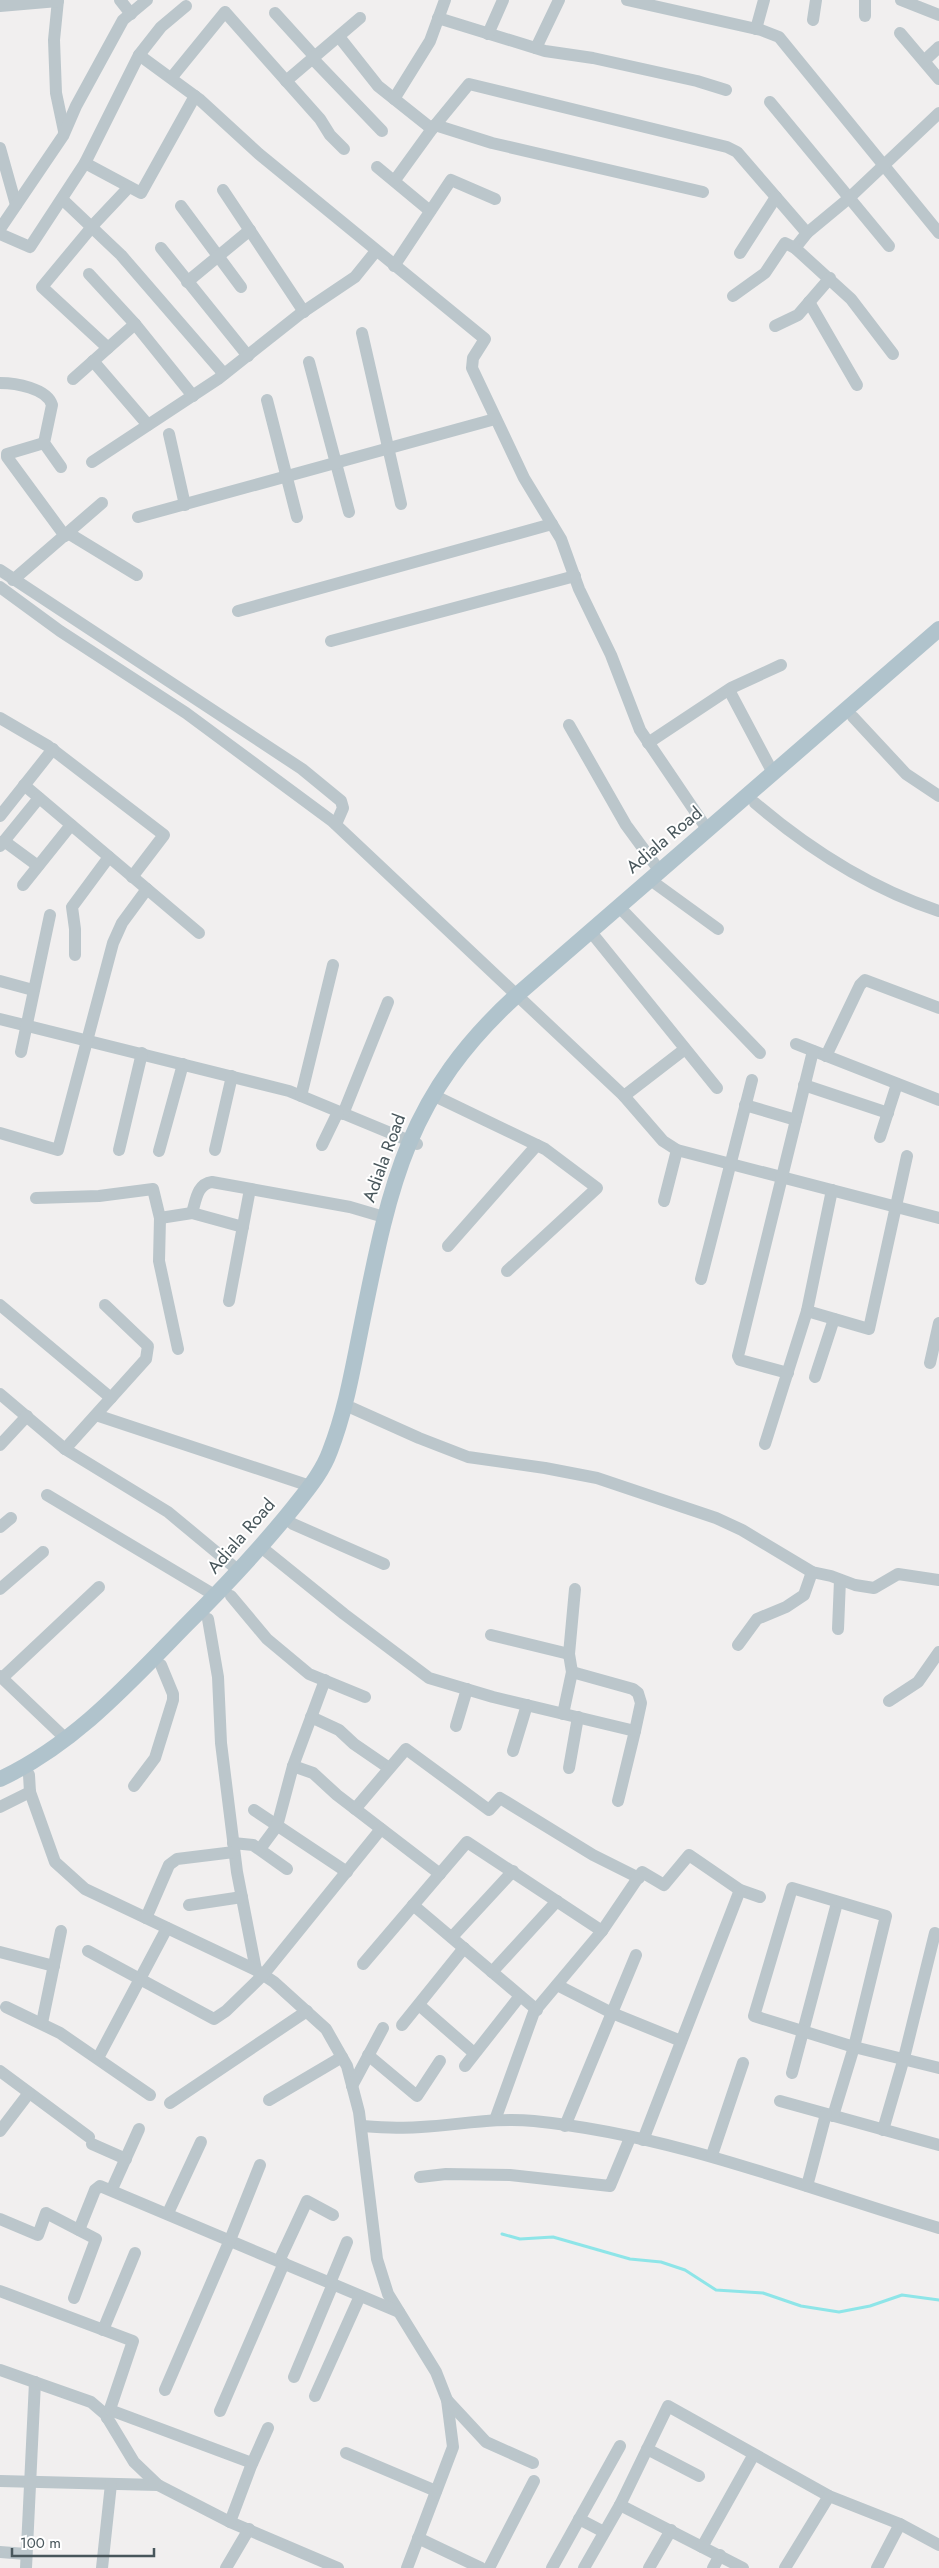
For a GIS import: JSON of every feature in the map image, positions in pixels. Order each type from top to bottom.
[{"type":"main road","name":"Adiala Road","points":[[289,1521],[324,1466],[346,1403],[384,1217],[429,1099],[447,1070],[486,1023],[624,912],[707,829],[939,629]]},
{"type":"main road","name":"Adiala Road","points":[[0,1788],[27,1771],[130,1684],[223,1596],[289,1521],[332,1468],[340,1449],[352,1408],[392,1219],[413,1142],[454,1075],[492,1028],[519,998],[658,877],[755,803],[939,642]]},
{"type":"main road","name":"Adiala Road","points":[[0,1779],[27,1771],[55,1758],[97,1724],[161,1665],[208,1618],[239,1571],[264,1550]]},
{"type":"street","points":[[0,6],[58,0],[54,40],[56,93],[64,132]]},
{"type":"street","points":[[120,0],[131,14]]},
{"type":"street","points":[[0,229],[64,132],[104,53],[124,20],[147,0]]},
{"type":"street","points":[[394,99],[430,41],[445,0]]},
{"type":"street","points":[[488,34],[503,0]]},
{"type":"street","points":[[536,48],[559,0]]},
{"type":"street","points":[[628,0],[756,29],[779,37],[791,49],[939,233]]},
{"type":"street","points":[[756,29],[764,0]]},
{"type":"street","points":[[812,20],[816,0]]},
{"type":"street","points":[[864,16],[865,0]]},
{"type":"street","points":[[901,0],[939,15]]},
{"type":"street","points":[[0,234],[30,247],[85,163],[140,55],[161,27],[186,6]]},
{"type":"street","points":[[172,77],[225,12],[320,119],[330,136],[344,149]]},
{"type":"street","points":[[274,13],[382,131]]},
{"type":"street","points":[[286,81],[340,38],[360,18]]},
{"type":"street","points":[[438,18],[536,48],[697,80],[726,90]]},
{"type":"street","points":[[900,33],[939,79]]},
{"type":"street","points":[[340,38],[378,86],[433,127],[703,192]]},
{"type":"street","points":[[924,61],[939,47]]},
{"type":"street","points":[[140,55],[172,77],[259,154],[485,339],[473,358],[472,368],[495,419],[524,478],[561,539],[640,730],[707,829]]},
{"type":"street","points":[[395,180],[433,127],[469,84],[727,147],[737,152],[807,233]]},
{"type":"street","points":[[85,163],[139,192],[143,191],[195,96]]},
{"type":"street","points":[[770,102],[888,246]]},
{"type":"street","points":[[795,248],[807,233],[848,199],[939,113]]},
{"type":"street","points":[[0,148],[16,205]]},
{"type":"street","points":[[376,167],[395,180],[430,211]]},
{"type":"street","points":[[394,266],[451,180],[495,199]]},
{"type":"street","points":[[108,348],[42,287],[92,227],[130,187]]},
{"type":"street","points":[[224,190],[304,312]]},
{"type":"street","points":[[740,253],[776,197]]},
{"type":"street","points":[[62,199],[121,255],[224,374]]},
{"type":"street","points":[[181,206],[241,287]]},
{"type":"street","points":[[187,282],[250,230]]},
{"type":"street","points":[[733,296],[765,273],[785,243],[795,248],[830,278],[851,300],[893,354]]},
{"type":"street","points":[[161,248],[185,275],[187,282],[248,356]]},
{"type":"street","points":[[92,462],[193,396],[304,312],[355,277],[376,251]]},
{"type":"street","points":[[89,274],[135,324],[193,396]]},
{"type":"street","points":[[775,326],[798,315],[830,278]]},
{"type":"street","points":[[809,302],[857,384]]},
{"type":"street","points":[[73,379],[135,324]]},
{"type":"street","points":[[362,333],[401,504]]},
{"type":"street","points":[[93,361],[148,425]]},
{"type":"street","points":[[309,362],[349,512]]},
{"type":"street","points":[[0,383],[29,388],[50,400],[52,405],[44,443],[61,467]]},
{"type":"street","points":[[267,400],[297,517]]},
{"type":"street","points":[[138,517],[495,419]]},
{"type":"street","points":[[169,434],[185,505]]},
{"type":"street","points":[[44,443],[7,454],[7,457],[67,534],[137,575]]},
{"type":"street","points":[[13,580],[102,503]]},
{"type":"street","points":[[238,611],[552,524]]},
{"type":"street","points":[[0,570],[302,769],[341,801],[342,811],[336,824]]},
{"type":"street","points":[[331,641],[575,576]]},
{"type":"street","points":[[0,587],[60,631],[186,713],[289,787],[336,824],[624,1096],[663,1141],[677,1150],[939,1218]]},
{"type":"street","points":[[648,743],[728,690],[781,665]]},
{"type":"street","points":[[728,690],[773,773]]},
{"type":"street","points":[[853,717],[906,774],[939,796]]},
{"type":"street","points":[[0,718],[53,749],[164,835],[132,877]]},
{"type":"street","points":[[569,724],[626,825],[658,877],[718,929]]},
{"type":"street","points":[[0,816],[53,749]]},
{"type":"street","points":[[24,785],[198,933]]},
{"type":"street","points":[[38,866],[2,843],[39,798]]},
{"type":"street","points":[[755,803],[777,821],[860,877],[919,905],[939,912]]},
{"type":"street","points":[[23,885],[71,825]]},
{"type":"street","points":[[75,955],[72,907],[109,857]]},
{"type":"street","points":[[0,1133],[58,1150],[113,943],[122,923],[147,889]]},
{"type":"street","points":[[624,912],[760,1053]]},
{"type":"street","points":[[21,1052],[50,915]]},
{"type":"street","points":[[595,937],[717,1088]]},
{"type":"street","points":[[301,1096],[333,965]]},
{"type":"street","points":[[826,1056],[860,985],[865,980],[939,1008]]},
{"type":"street","points":[[0,981],[33,990]]},
{"type":"street","points":[[322,1145],[341,1113],[388,1002]]},
{"type":"street","points":[[0,1019],[232,1076],[301,1096],[413,1142]]},
{"type":"street","points":[[796,1044],[939,1100]]},
{"type":"street","points":[[624,1096],[685,1049]]},
{"type":"street","points":[[788,1373],[740,1360],[738,1356],[813,1051]]},
{"type":"street","points":[[119,1150],[142,1053]]},
{"type":"street","points":[[159,1151],[183,1064]]},
{"type":"street","points":[[215,1150],[232,1076]]},
{"type":"street","points":[[701,1279],[752,1080]]},
{"type":"street","points":[[804,1084],[888,1114]]},
{"type":"street","points":[[880,1137],[897,1084]]},
{"type":"street","points":[[439,1098],[537,1145],[597,1188],[507,1271]]},
{"type":"street","points":[[745,1105],[796,1120]]},
{"type":"street","points":[[448,1246],[537,1145]]},
{"type":"street","points":[[664,1201],[677,1150]]},
{"type":"street","points":[[807,1312],[869,1329],[894,1206],[907,1156]]},
{"type":"street","points":[[192,1213],[200,1188],[205,1183],[212,1182],[350,1208],[384,1217]]},
{"type":"street","points":[[36,1198],[99,1196],[148,1188],[153,1189],[156,1194],[160,1218],[159,1261],[178,1349]]},
{"type":"street","points":[[228,1301],[250,1189]]},
{"type":"street","points":[[765,1444],[807,1312],[832,1190]]},
{"type":"street","points":[[160,1218],[192,1213],[243,1227]]},
{"type":"street","points":[[0,1304],[111,1398]]},
{"type":"street","points":[[65,1449],[146,1358],[149,1352],[148,1346],[105,1305]]},
{"type":"street","points":[[815,1377],[834,1319]]},
{"type":"street","points":[[930,1363],[939,1323]]},
{"type":"street","points":[[0,1394],[65,1449],[168,1512],[239,1571]]},
{"type":"street","points":[[352,1408],[468,1457],[545,1468],[597,1478],[716,1518],[742,1530],[812,1572],[855,1586],[874,1588],[898,1574],[939,1580]]},
{"type":"street","points":[[96,1415],[310,1486]]},
{"type":"street","points":[[0,1445],[27,1416]]},
{"type":"street","points":[[47,1495],[223,1596],[267,1640],[309,1674],[365,1697]]},
{"type":"street","points":[[0,1527],[11,1518]]},
{"type":"street","points":[[289,1521],[384,1564]]},
{"type":"street","points":[[264,1550],[429,1678],[527,1705],[635,1731]]},
{"type":"street","points":[[0,1589],[43,1552]]},
{"type":"street","points":[[738,1645],[757,1619],[786,1607],[804,1595],[812,1572]]},
{"type":"street","points":[[838,1629],[840,1580]]},
{"type":"street","points":[[66,1739],[1,1677],[99,1587]]},
{"type":"street","points":[[563,1714],[572,1672],[569,1654],[575,1589]]},
{"type":"street","points":[[208,1618],[218,1677],[221,1744],[234,1848],[242,1897],[260,1972]]},
{"type":"street","points":[[490,1635],[569,1654]]},
{"type":"street","points":[[889,1701],[918,1682],[939,1652]]},
{"type":"street","points":[[134,1786],[155,1758],[173,1700],[173,1694],[161,1665]]},
{"type":"street","points":[[572,1672],[633,1689],[638,1693],[640,1703],[635,1731],[618,1801]]},
{"type":"street","points":[[260,1849],[277,1826],[293,1766],[325,1680]]},
{"type":"street","points":[[456,1726],[467,1689]]},
{"type":"street","points":[[513,1751],[527,1705]]},
{"type":"street","points":[[311,1717],[339,1730],[354,1744],[389,1768]]},
{"type":"street","points":[[569,1768],[578,1717]]},
{"type":"street","points":[[355,1809],[406,1750],[490,1810],[500,1798],[593,1855],[639,1878]]},
{"type":"street","points":[[293,1766],[313,1773],[355,1809],[440,1874]]},
{"type":"street","points":[[27,1771],[30,1792],[55,1862],[84,1890],[260,1972],[326,2029],[342,2057],[352,2086],[361,2126],[376,2259],[388,2294],[436,2372],[447,2400],[453,2447],[407,2568]]},
{"type":"street","points":[[0,1807],[30,1792]]},
{"type":"street","points":[[254,1810],[347,1872]]},
{"type":"street","points":[[88,1951],[214,2019],[226,2011],[347,1872],[381,1829]]},
{"type":"street","points":[[363,1964],[467,1842],[602,1931]]},
{"type":"street","points":[[146,1918],[168,1865],[177,1858],[253,1845],[287,1869]]},
{"type":"street","points":[[495,2120],[537,2010],[602,1931],[642,1872],[664,1885],[689,1855],[740,1890],[760,1898]]},
{"type":"street","points":[[452,1938],[513,1871]]},
{"type":"street","points":[[807,2186],[854,2047],[886,1916],[837,1903],[792,1888],[754,2013],[756,2018],[854,2047],[939,2068]]},
{"type":"street","points":[[420,2177],[446,2174],[510,2175],[610,2186],[636,2139],[681,2042],[740,1890]]},
{"type":"street","points":[[189,1905],[242,1897]]},
{"type":"street","points":[[492,1972],[557,1901]]},
{"type":"street","points":[[792,2073],[837,1903]]},
{"type":"street","points":[[413,1905],[537,2010]]},
{"type":"street","points":[[98,2058],[167,1928]]},
{"type":"street","points":[[42,2023],[61,1931]]},
{"type":"street","points":[[883,2130],[904,2058],[934,1933]]},
{"type":"street","points":[[402,2025],[464,1948]]},
{"type":"street","points":[[0,1952],[54,1966]]},
{"type":"street","points":[[565,2126],[636,1955]]},
{"type":"street","points":[[557,1985],[612,2013],[681,2042]]},
{"type":"street","points":[[464,2066],[520,1996]]},
{"type":"street","points":[[419,2005],[474,2053]]},
{"type":"street","points":[[6,2007],[42,2023],[98,2058],[150,2094]]},
{"type":"street","points":[[170,2103],[307,2011]]},
{"type":"street","points":[[352,2086],[383,2028]]},
{"type":"street","points":[[368,2055],[417,2096],[440,2061]]},
{"type":"street","points":[[269,2100],[342,2057]]},
{"type":"street","points":[[712,2155],[743,2063]]},
{"type":"street","points":[[2,2078],[29,2093],[90,2141],[126,2159]]},
{"type":"street","points":[[0,2131],[29,2093]]},
{"type":"street","points":[[780,2101],[939,2145]]},
{"type":"street","points":[[361,2126],[420,2128],[495,2120],[534,2121],[565,2126],[712,2155],[939,2228]]},
{"type":"street","points":[[112,2189],[139,2129]]},
{"type":"street","points":[[168,2213],[201,2142]]},
{"type":"street","points":[[165,2390],[230,2240],[260,2165]]},
{"type":"street","points":[[79,2230],[95,2190],[100,2186],[112,2189],[399,2312]]},
{"type":"street","points":[[220,2412],[307,2201],[334,2215]]},
{"type":"street","points":[[0,2219],[38,2235],[46,2213],[96,2239],[74,2298]]},
{"type":"street","points":[[294,2377],[347,2242]]},
{"type":"street","points":[[103,2330],[135,2253]]},
{"type":"street","points":[[0,2291],[133,2341],[109,2414],[134,2462],[158,2485],[230,2522],[338,2568]]},
{"type":"street","points":[[315,2396],[360,2296]]},
{"type":"street","points":[[0,2370],[91,2402],[109,2414],[252,2463]]},
{"type":"street","points":[[26,2568],[35,2382]]},
{"type":"street","points":[[447,2400],[486,2442],[533,2463]]},
{"type":"street","points":[[584,2568],[620,2505],[668,2406],[753,2456],[829,2496],[900,2524],[939,2545]]},
{"type":"street","points":[[230,2522],[252,2463],[268,2428]]},
{"type":"street","points":[[552,2568],[620,2446]]},
{"type":"street","points":[[647,2449],[699,2476]]},
{"type":"street","points":[[346,2453],[436,2490]]},
{"type":"street","points":[[702,2547],[753,2456]]},
{"type":"street","points":[[0,2481],[158,2485]]},
{"type":"street","points":[[488,2568],[534,2481]]},
{"type":"street","points":[[102,2568],[111,2484]]},
{"type":"street","points":[[785,2568],[829,2496]]},
{"type":"street","points":[[620,2505],[742,2568]]},
{"type":"street","points":[[579,2519],[604,2532]]},
{"type":"street","points":[[877,2568],[900,2524]]},
{"type":"street","points":[[226,2568],[249,2529]]},
{"type":"street","points":[[649,2568],[671,2530]]},
{"type":"street","points":[[418,2538],[481,2568]]},
{"type":"street","points":[[0,2552],[26,2554]]},
{"type":"street","points":[[713,2568],[720,2555]]},
{"type":"waterway","points":[[502,2234],[520,2239],[553,2237],[630,2259],[661,2262],[685,2270],[716,2290],[763,2293],[801,2306],[839,2312],[870,2306],[902,2295],[939,2300]]}]
